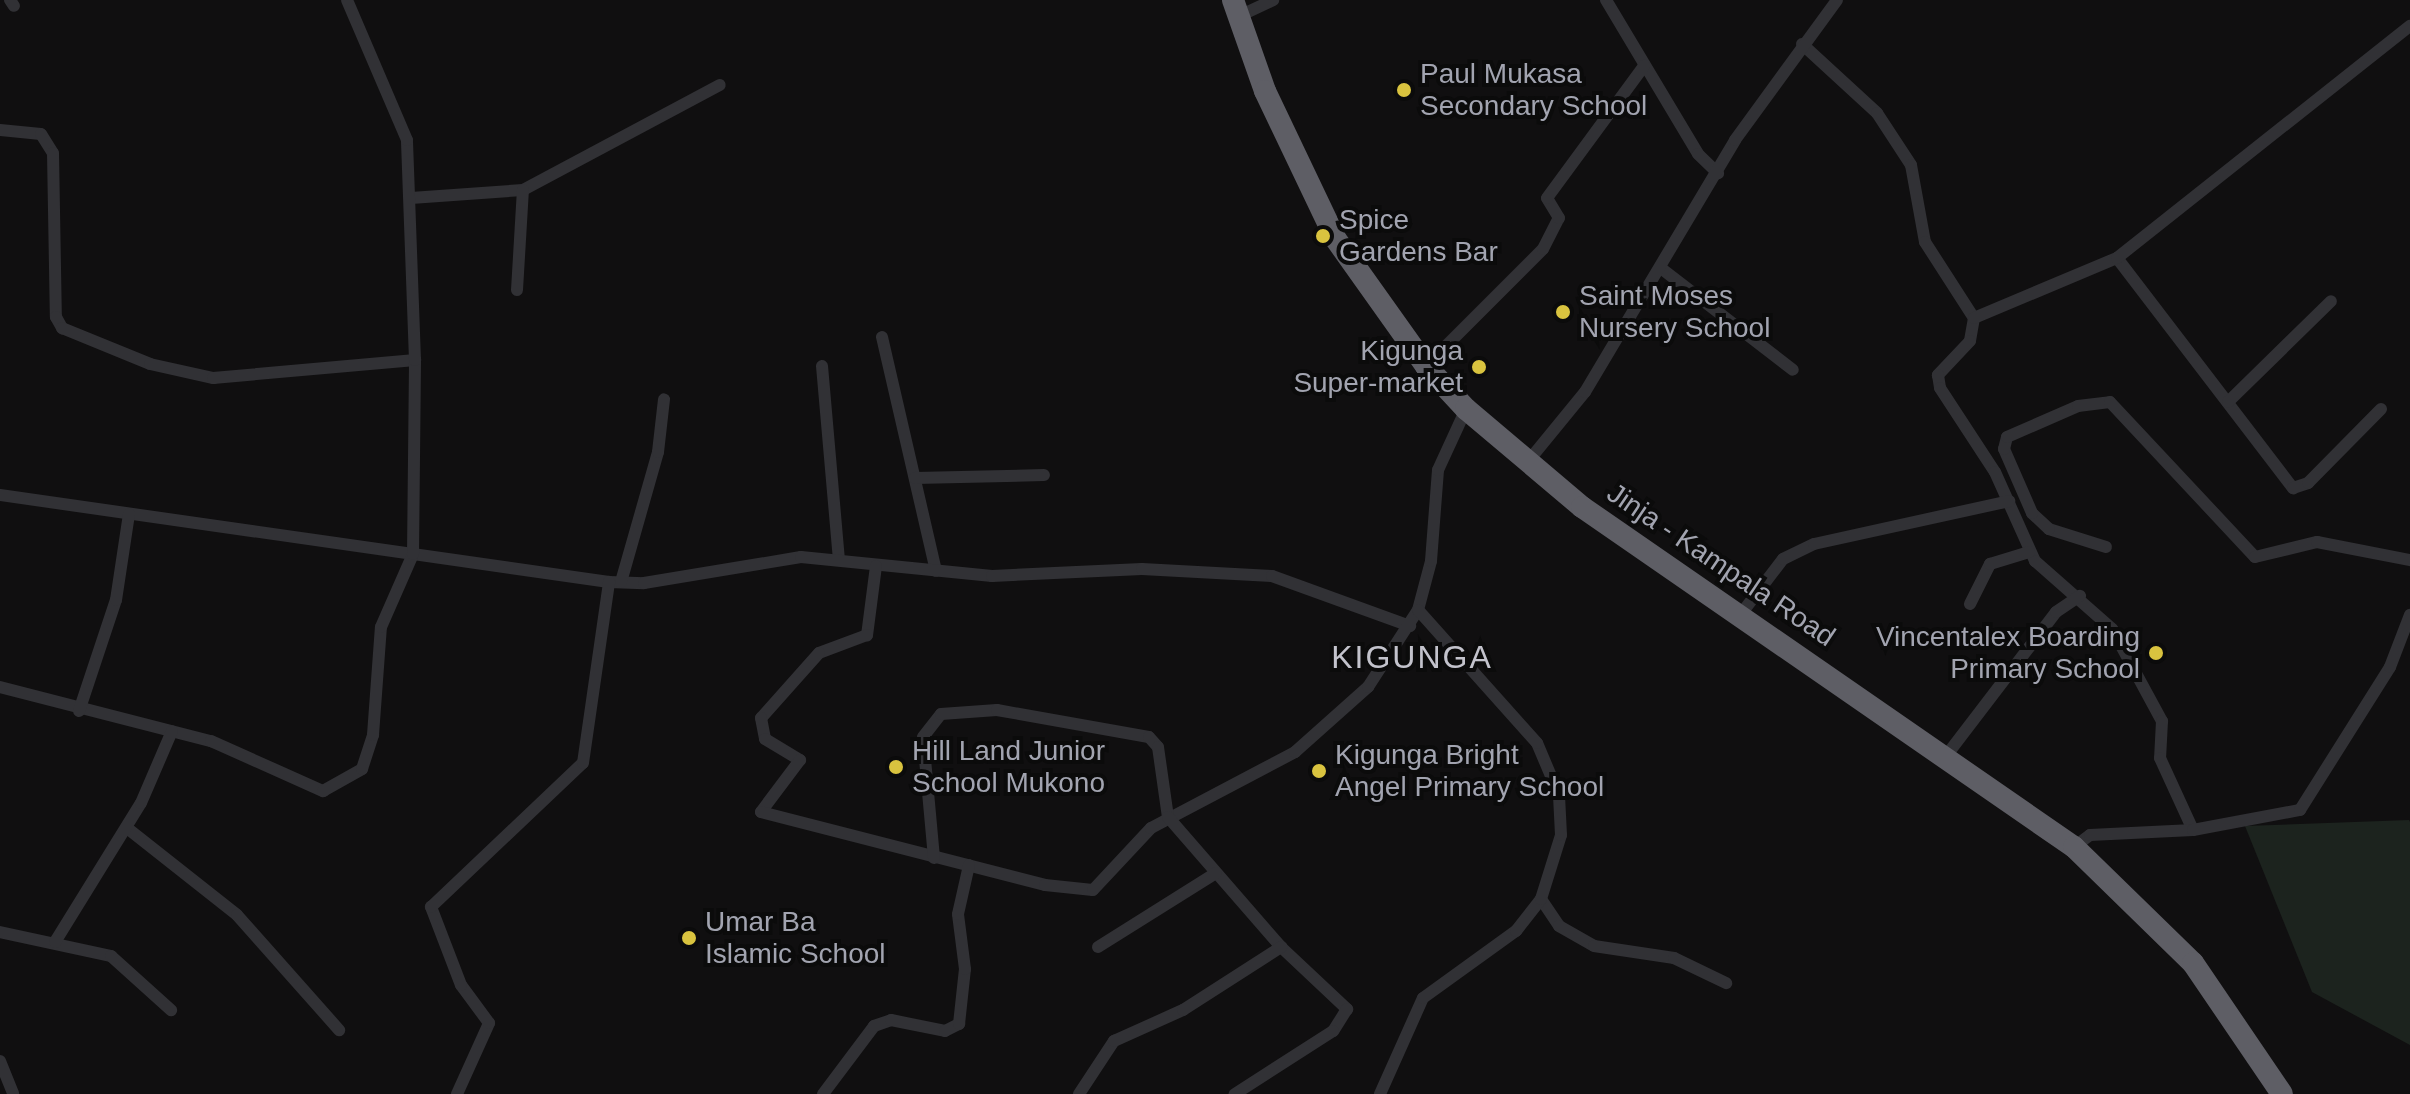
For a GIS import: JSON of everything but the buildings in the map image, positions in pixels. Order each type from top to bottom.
[{"type":"highway","name":"Jinja - Kampala Road","points":[[1235,8],[1335,238],[1426,366],[1466,409],[1526,464],[2074,847],[2193,963],[2282,1094]]},
{"type":"street","points":[[0,687],[79,711],[172,731],[323,791],[362,769],[373,735],[381,627],[413,554],[415,360],[407,140],[347,0]]},
{"type":"street","points":[[1235,8],[1273,0]]},
{"type":"street","points":[[1606,0],[1698,154],[1718,173]]},
{"type":"street","points":[[1526,464],[1585,392],[1718,173],[1802,44],[1837,0]]},
{"type":"street","points":[[1974,318],[2117,258],[2410,26]]},
{"type":"street","points":[[1802,44],[1901,145],[1925,242],[1974,318],[1970,341],[1938,375],[1940,388],[2009,501],[2029,552],[2080,596],[2112,629],[2162,721],[2160,758],[2193,830]]},
{"type":"street","points":[[1426,366],[1543,249],[1559,218],[1547,198],[1644,66]]},
{"type":"street","points":[[411,198],[523,190],[720,85]]},
{"type":"street","points":[[0,130],[41,134],[53,153],[56,317],[62,328],[150,364],[213,378],[415,360]]},
{"type":"street","points":[[517,290],[523,190]]},
{"type":"street","points":[[2117,258],[2293,488],[2308,483],[2381,409]]},
{"type":"street","points":[[1662,269],[1793,370]]},
{"type":"street","points":[[2228,402],[2331,301]]},
{"type":"street","points":[[882,337],[936,571]]},
{"type":"street","points":[[822,366],[839,560]]},
{"type":"street","points":[[457,1094],[489,1023],[461,985],[431,907],[583,763],[615,582],[658,452],[664,399]]},
{"type":"street","points":[[2106,547],[2049,529],[2032,513],[2004,449],[2007,437],[2078,406],[2110,402],[2255,557],[2317,542],[2410,560]]},
{"type":"street","points":[[876,566],[867,635],[819,653],[761,718],[765,739],[800,760],[761,812],[934,858],[1093,890],[1168,817],[1322,733],[1368,687],[1418,610],[1431,561],[1438,470],[1466,409]]},
{"type":"street","points":[[915,478],[1044,475]]},
{"type":"street","points":[[0,495],[615,582],[644,583],[746,561],[839,560],[936,571],[1272,576],[1410,626]]},
{"type":"street","points":[[1741,614],[1783,559],[1814,544],[2009,501]]},
{"type":"street","points":[[79,711],[116,600],[129,514]]},
{"type":"street","points":[[1970,604],[1987,566],[2029,552]]},
{"type":"street","points":[[1946,756],[2056,612],[2080,596]]},
{"type":"street","points":[[1380,1094],[1428,990],[1516,931],[1541,899],[1561,835],[1549,769],[1512,708],[1418,610]]},
{"type":"street","points":[[2074,847],[2090,835],[2193,830],[2300,810],[2390,667],[2410,615]]},
{"type":"street","points":[[934,858],[923,737],[932,720],[951,710],[997,710],[1149,737],[1158,747],[1168,817],[1281,947],[1347,1017],[1235,1094]]},
{"type":"street","points":[[55,942],[127,828],[172,731]]},
{"type":"street","points":[[127,828],[237,915],[339,1030]]},
{"type":"street","points":[[823,1094],[874,1026],[891,1020],[945,1031],[959,1024],[965,969],[958,914],[969,865]]},
{"type":"street","points":[[1098,947],[1216,873]]},
{"type":"street","points":[[1541,899],[1559,926],[1594,946],[1674,958],[1726,983]]},
{"type":"street","points":[[0,932],[55,942],[122,962],[171,1010]]},
{"type":"street","points":[[1079,1094],[1114,1041],[1183,1010],[1281,947]]},
{"type":"street","points":[[0,1061],[13,1094]]},
{"type":"shaded area","points":[[2409,820],[2410,1045],[2312,992],[2245,826]]},
{"type":"place","name":"Paul Mukasa Secondary School","points":[[1404,90]]},
{"type":"place","name":"Spice Gardens Bar","points":[[1323,236]]},
{"type":"place","name":"Saint Moses Nursery School","points":[[1563,312]]},
{"type":"place","name":"Kigunga Super-market","points":[[1479,367]]},
{"type":"place","name":"Vincentalex Boarding Primary School","points":[[2156,653]]},
{"type":"place","name":"Hill Land Junior School Mukono","points":[[896,767]]},
{"type":"place","name":"Kigunga Bright Angel Primary School","points":[[1319,771]]},
{"type":"place","name":"Umar Ba Islamic School","points":[[689,938]]},
{"type":"district","name":"KIGUNGA","points":[[1412,657]]}]
